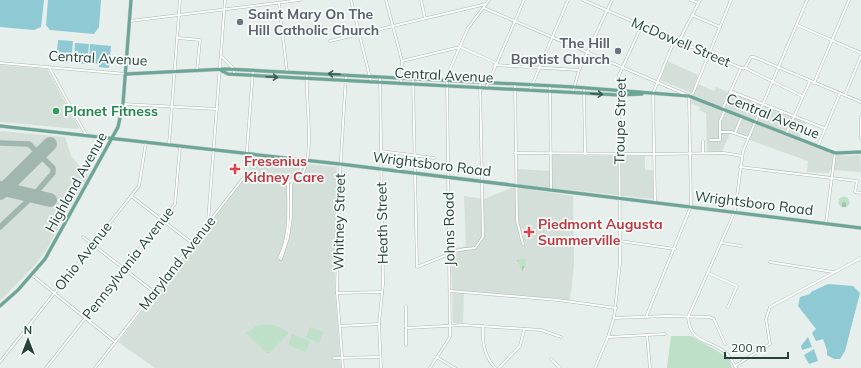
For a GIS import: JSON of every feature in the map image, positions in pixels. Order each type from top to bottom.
[{"type":"main road","name":"Highland Avenue","points":[[0,306],[32,274],[52,247],[113,138],[121,120],[131,0]]},
{"type":"main road","name":"Central Avenue","points":[[126,74],[234,69],[584,87],[689,96],[835,153],[861,152]]},
{"type":"main road","name":"Central Avenue","points":[[220,70],[227,74],[307,79],[619,95],[653,93]]},
{"type":"main road","name":"Wrightsboro Road","points":[[0,126],[381,168],[735,211],[861,228]]},
{"type":"street","points":[[169,144],[180,0]]},
{"type":"street","points":[[208,223],[225,0]]},
{"type":"street","points":[[129,21],[270,2],[279,3],[300,0]]},
{"type":"street","points":[[351,0],[369,76],[372,82]]},
{"type":"street","points":[[386,0],[402,61],[401,83]]},
{"type":"street","points":[[420,0],[425,18]]},
{"type":"street","points":[[330,41],[488,4],[489,0]]},
{"type":"street","points":[[486,88],[487,82],[524,0]]},
{"type":"street","points":[[530,90],[568,0]]},
{"type":"street","name":"McDowell Street","points":[[583,0],[642,24],[741,68],[745,68],[751,57],[861,102]]},
{"type":"street","points":[[573,92],[579,70],[589,53],[612,0]]},
{"type":"street","points":[[691,0],[698,3]]},
{"type":"street","points":[[679,41],[700,0]]},
{"type":"street","points":[[646,317],[692,206],[689,96],[693,93],[730,0]]},
{"type":"street","points":[[808,0],[748,138],[740,167],[735,211],[688,317],[690,329],[695,336],[727,354],[735,367],[770,344],[766,319],[767,312],[770,307],[861,258]]},
{"type":"street","points":[[814,83],[849,0]]},
{"type":"street","points":[[279,3],[287,72]]},
{"type":"street","name":"Johns Road","points":[[430,368],[438,358],[450,337],[448,71],[468,28],[488,4]]},
{"type":"street","points":[[484,8],[689,96]]},
{"type":"street","points":[[692,15],[720,27]]},
{"type":"street","name":"Troupe Street","points":[[595,368],[608,338],[616,308],[620,241],[619,75],[624,67],[642,24]]},
{"type":"street","points":[[797,25],[861,53]]},
{"type":"street","points":[[283,32],[321,26]]},
{"type":"street","points":[[177,38],[200,40],[197,71]]},
{"type":"street","points":[[655,202],[653,93],[675,39]]},
{"type":"street","points":[[402,61],[460,47],[495,64],[579,70]]},
{"type":"street","points":[[221,56],[234,69],[234,74]]},
{"type":"street","points":[[844,95],[861,56]]},
{"type":"street","name":"Central Avenue","points":[[0,63],[126,74]]},
{"type":"street","points":[[49,67],[86,135]]},
{"type":"street","points":[[710,140],[720,140],[720,121],[730,92],[741,68]]},
{"type":"street","points":[[745,68],[802,96]]},
{"type":"street","name":"Maryland Avenue","points":[[95,368],[245,176],[253,70]]},
{"type":"street","points":[[280,259],[288,238],[291,216],[291,185],[294,179],[303,173],[310,126],[307,73]]},
{"type":"street","name":"Whitney Street","points":[[343,368],[337,293],[340,164],[346,75]]},
{"type":"street","name":"Heath Street","points":[[380,77],[382,292],[379,324],[379,357],[381,368]]},
{"type":"street","points":[[413,78],[417,267],[449,253],[475,248],[483,237],[480,82]]},
{"type":"street","points":[[786,134],[810,81]]},
{"type":"street","points":[[515,84],[517,223],[523,244]]},
{"type":"street","points":[[550,86],[551,189]]},
{"type":"street","points":[[584,87],[585,154]]},
{"type":"street","points":[[730,92],[824,128]]},
{"type":"street","points":[[818,146],[824,128],[840,93]]},
{"type":"street","points":[[123,104],[217,109]]},
{"type":"street","points":[[735,133],[742,116]]},
{"type":"street","points":[[861,117],[861,138]]},
{"type":"street","points":[[720,132],[735,133],[748,138]]},
{"type":"street","name":"Ohio Avenue","points":[[0,362],[139,186],[146,141]]},
{"type":"street","points":[[703,141],[703,153]]},
{"type":"street","name":"Pennsylvania Avenue","points":[[46,368],[174,204],[180,145]]},
{"type":"street","points":[[381,151],[434,158]]},
{"type":"street","points":[[515,153],[724,153],[742,156]]},
{"type":"street","points":[[826,224],[835,153]]},
{"type":"street","points":[[740,167],[833,176],[857,181],[855,192],[861,193]]},
{"type":"street","points":[[131,196],[192,244]]},
{"type":"street","points":[[83,237],[154,292]]},
{"type":"street","points":[[620,241],[675,249]]},
{"type":"street","points":[[722,243],[741,246]]},
{"type":"street","points":[[770,262],[834,272]]},
{"type":"street","points":[[708,273],[737,286],[728,307]]},
{"type":"street","points":[[32,274],[115,342]]},
{"type":"street","points":[[450,291],[558,300],[616,308]]},
{"type":"street","points":[[337,293],[382,292]]},
{"type":"street","points":[[406,306],[406,345]]},
{"type":"street","points":[[614,318],[666,316],[712,318],[725,344]]},
{"type":"street","points":[[340,326],[379,324]]},
{"type":"street","points":[[406,328],[450,325],[483,326],[541,330],[561,337]]},
{"type":"street","points":[[483,326],[482,340],[484,351],[487,358],[495,368]]},
{"type":"street","points":[[499,368],[520,346],[524,330]]},
{"type":"street","points":[[608,338],[665,334]]},
{"type":"street","points":[[647,335],[650,368]]},
{"type":"street","points":[[334,358],[379,357]]},
{"type":"street","points":[[438,358],[456,368]]},
{"type":"street","points":[[551,359],[560,368]]},
{"type":"shaded area","points":[[667,61],[698,75],[695,83],[714,91],[716,87],[728,92],[729,90],[807,120],[798,141],[832,154],[847,156],[860,155],[861,172],[830,170],[829,173],[807,172],[808,161],[730,133],[722,152],[707,152],[706,113],[699,110],[700,107],[690,103],[694,94],[660,80]]},
{"type":"shaded area","points":[[0,65],[47,69],[79,127],[78,129],[0,122]]},
{"type":"shaded area","points":[[0,131],[65,137],[71,156],[88,176],[46,250],[35,265],[0,301]]},
{"type":"shaded area","points":[[552,155],[645,156],[645,170],[653,170],[653,199],[518,184],[518,169],[552,171]]},
{"type":"shaded area","points":[[251,159],[337,167],[335,291],[341,368],[155,368],[118,342],[247,176]]},
{"type":"shaded area","name":"Piedmont Augusta Summerville","points":[[514,187],[573,196],[574,265],[570,301],[464,291],[463,323],[453,323],[451,249],[466,246],[464,196],[484,199]]},
{"type":"green space","points":[[842,197],[846,197],[848,198],[848,206],[842,207],[839,204],[839,200]]},
{"type":"green space","points":[[525,258],[526,264],[522,271],[517,260]]},
{"type":"green space","points":[[269,324],[282,328],[289,333],[269,353],[267,353],[246,333],[256,326]]},
{"type":"green space","points":[[310,327],[324,332],[319,343],[306,338]]},
{"type":"green space","points":[[292,334],[310,341],[306,352],[288,345]]},
{"type":"green space","points":[[671,336],[691,336],[730,360],[732,368],[667,368]]},
{"type":"water","points":[[0,0],[44,0],[41,27],[34,30],[0,27]]},
{"type":"water","points":[[48,0],[101,0],[99,27],[94,34],[50,30],[46,25]]},
{"type":"water","points":[[58,40],[73,41],[71,63],[56,62]]},
{"type":"water","points":[[75,43],[89,44],[87,64],[74,63]]},
{"type":"water","points":[[90,44],[111,46],[109,68],[99,67],[99,64],[89,63]]},
{"type":"water","points":[[828,284],[853,286],[860,293],[845,351],[840,359],[834,359],[827,355],[827,350],[823,339],[816,341],[812,333],[816,329],[798,306],[800,297],[810,294],[811,292]]},
{"type":"water","points":[[808,337],[812,347],[802,350],[801,346]]},
{"type":"water","points":[[814,349],[818,361],[809,364],[804,355]]},
{"type":"taxiway","points":[[0,143],[29,144],[53,168],[53,173],[33,196],[0,227]]},
{"type":"runway","points":[[0,193],[50,144]]},
{"type":"runway","points":[[0,188],[50,200]]},
{"type":"place","name":"Saint Mary On The Hill Catholic Church","points":[[240,22]]},
{"type":"place","name":"The Hill Baptist Church","points":[[618,51]]},
{"type":"place","name":"Planet Fitness","points":[[56,111]]},
{"type":"place","name":"Fresenius Kidney Care","points":[[235,169]]},
{"type":"place","name":"Piedmont Augusta Summerville","points":[[529,232]]}]
